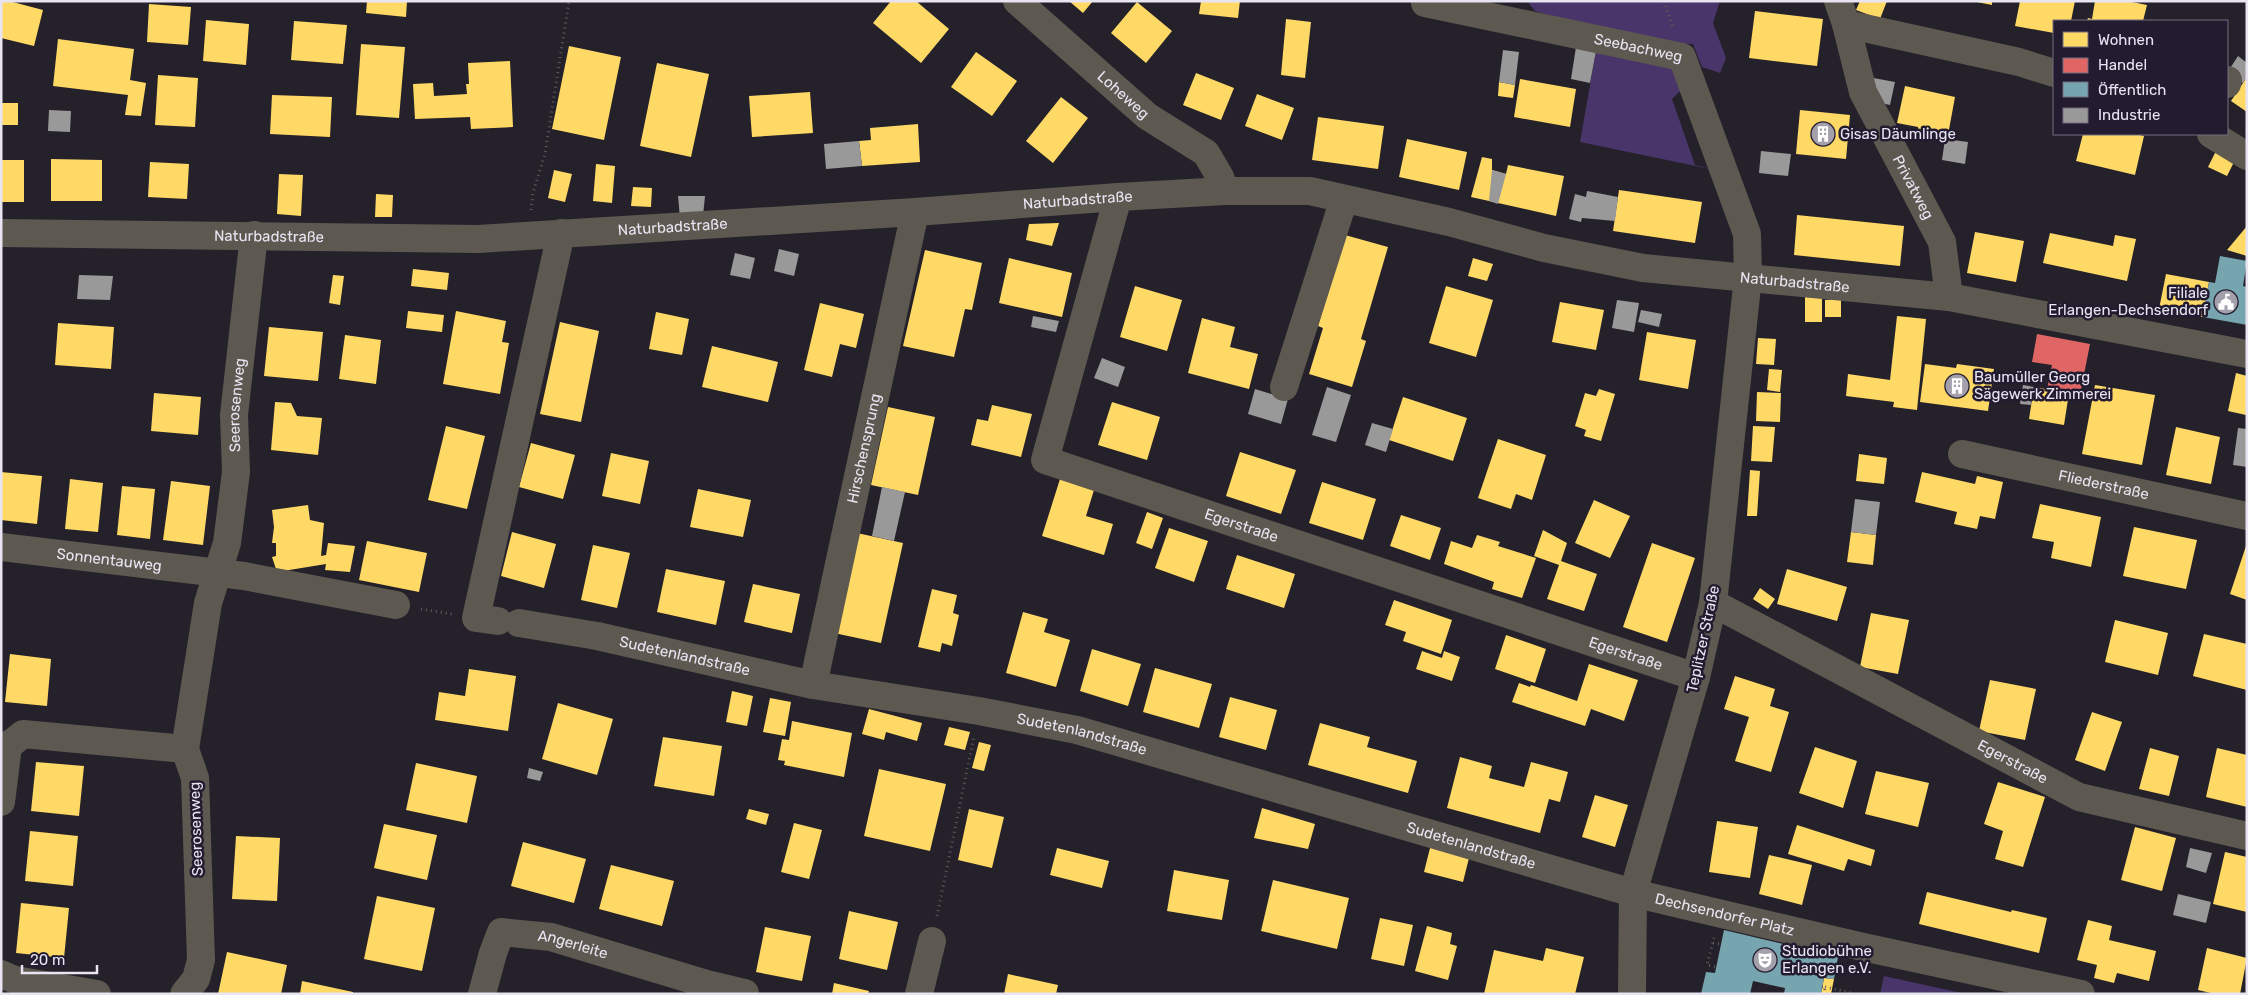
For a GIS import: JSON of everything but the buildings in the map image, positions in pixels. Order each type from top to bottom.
[{"type":"street","name":"Loheweg","points":[[1017,1],[1147,116],[1206,153],[1225,191]]},
{"type":"street","name":"Seebachweg","points":[[1424,3],[1682,58],[1748,234],[1748,277]]},
{"type":"street","name":"Privatweg","points":[[1842,12],[2053,73]]},
{"type":"street","name":"Privatweg","points":[[1842,12],[1863,92],[1942,242],[1949,298]]},
{"type":"street","points":[[2213,135],[2247,156]]},
{"type":"street","name":"Naturbadstraße","points":[[1,233],[478,238],[915,212],[1118,197],[1225,191],[1310,191],[1449,222],[1544,248],[1643,268],[1949,298],[2236,352]]},
{"type":"street","name":"Egerstraße","points":[[1118,197],[1045,460],[1696,678]]},
{"type":"street","points":[[1284,387],[1344,199]]},
{"type":"street","name":"Hirschensprung","points":[[813,685],[915,212]]},
{"type":"street","points":[[498,621],[561,233]]},
{"type":"street","name":"Seerosenweg","points":[[184,994],[196,979],[201,960],[195,778],[185,749],[208,603],[227,543],[236,472],[234,415],[254,235]]},
{"type":"street","name":"Teplitzer Straße","points":[[1632,994],[1633,893],[1696,678],[1713,603],[1748,277]]},
{"type":"street","name":"Fliederstraße","points":[[1962,454],[2247,516]]},
{"type":"street","name":"Sonnentauweg","points":[[1,547],[218,574]]},
{"type":"street","points":[[218,574],[244,576],[396,605]]},
{"type":"street","name":"Egerstraße","points":[[1713,603],[2079,797],[2247,836]]},
{"type":"street","name":"Sudetenlandstraße","points":[[498,621],[597,636],[813,685],[979,711],[1077,730],[1633,893]]},
{"type":"street","points":[[1,802],[5,746],[23,734],[185,749]]},
{"type":"street","name":"Dechsendorfer Platz","points":[[1633,893],[2081,994]]},
{"type":"street","name":"Angerleite","points":[[482,994],[501,932],[551,937],[702,988],[745,993]]},
{"type":"street","points":[[920,994],[932,941]]},
{"type":"street","points":[[1,974],[15,980],[97,994]]},
{"type":"path","points":[[527,235],[534,193],[546,154],[570,1]]},
{"type":"path","points":[[396,605],[498,621]]},
{"type":"path","points":[[932,941],[979,711]]},
{"type":"path","points":[[1716,966],[1708,965],[1720,913]]},
{"type":"path","points":[[1713,943],[1720,944]]},
{"type":"path","points":[[1824,994],[1823,987],[1852,993]]},
{"type":"shaded area","points":[[1527,1],[1720,1],[1713,23],[1726,58],[1720,73],[1702,67],[1693,44],[1657,43],[1624,37],[1535,11]]},
{"type":"shaded area","points":[[1596,51],[1677,67],[1685,86],[1672,99],[1695,165],[1715,170],[1580,142]]},
{"type":"shaded area","points":[[1884,976],[1966,994],[1880,994]]},
{"type":"place","name":"Gisas Däumlinge","points":[[1823,134]]},
{"type":"place","name":"Filiale Erlangen-Dechsendorf","points":[[2226,302]]},
{"type":"place","name":"Baumüller Georg Sägewerk Zimmerei","points":[[1957,386]]},
{"type":"place","name":"Studiobühne Erlangen e.V.","points":[[1765,960]]}]
